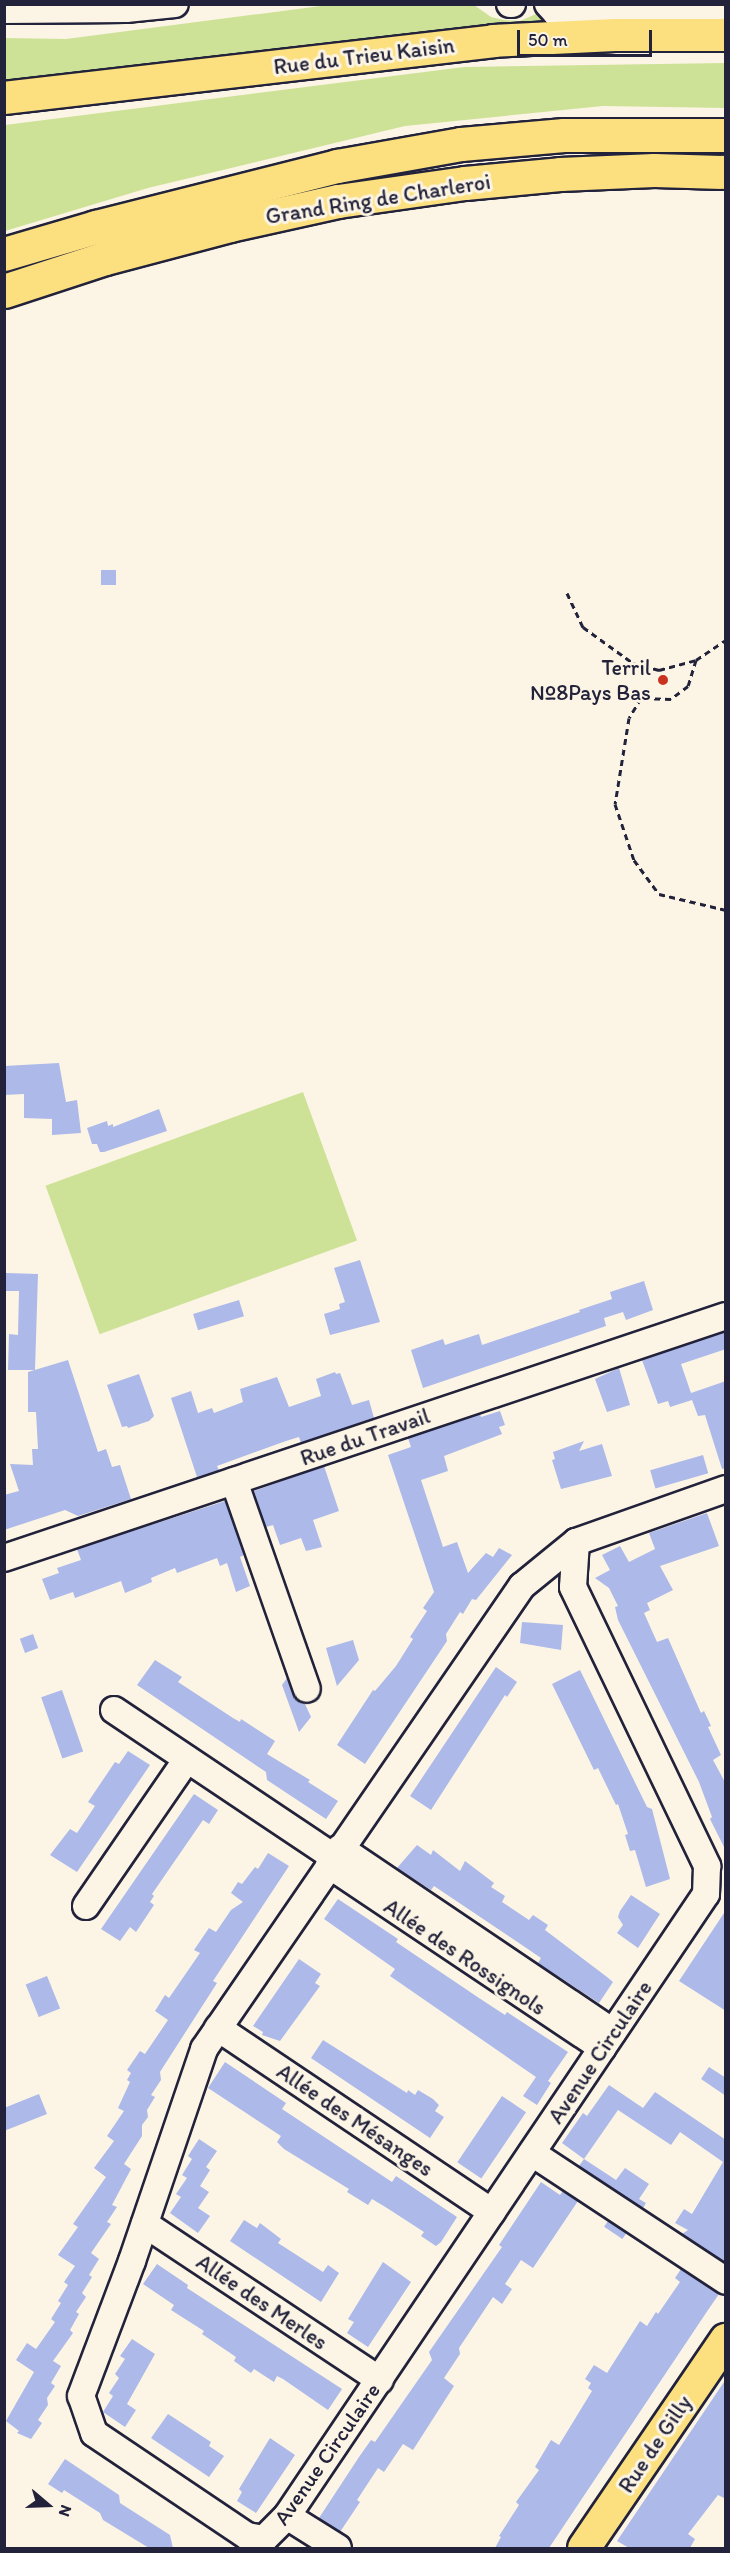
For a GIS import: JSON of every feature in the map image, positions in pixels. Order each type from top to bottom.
[{"type":"highway","name":"Grand Ring de Charleroi","points":[[4,254],[295,177],[461,144],[564,135],[726,135]]},
{"type":"highway","name":"Grand Ring de Charleroi","points":[[4,291],[105,258],[230,225],[338,201],[465,183],[560,174],[654,170],[726,172]]},
{"type":"main road","name":"Rue du Trieu Kaisin","points":[[4,98],[493,41],[615,35],[726,35]]},
{"type":"main road","name":"Rue du Trieu Kaisin","points":[[4,113],[497,57],[618,51],[726,51]]},
{"type":"main road","name":"Rue de Gilly","points":[[584,2548],[726,2340]]},
{"type":"street","points":[[4,10],[126,9],[175,4]]},
{"type":"street","points":[[548,4],[556,13],[570,19],[726,19]]},
{"type":"street","points":[[4,26],[114,20],[126,9]]},
{"type":"street","name":"Rue du Travail","points":[[4,1558],[726,1316]]},
{"type":"street","points":[[234,1481],[307,1689]]},
{"type":"street","name":"Avenue Circulaire","points":[[576,1542],[573,1587],[707,1866],[706,1894],[287,2516],[261,2544],[94,2433],[81,2396],[145,2224],[204,2049],[334,1856],[522,1586],[576,1542],[726,1489]]},
{"type":"street","points":[[522,1586],[573,1587]]},
{"type":"street","name":"Allée des Rossignols","points":[[114,1710],[607,2040]]},
{"type":"street","points":[[86,1906],[187,1759]]},
{"type":"street","name":"Allée des Mésanges","points":[[218,2028],[492,2212]]},
{"type":"street","points":[[532,2153],[726,2281]]},
{"type":"street","name":"Allée des Merles","points":[[145,2224],[380,2380]]},
{"type":"street","points":[[287,2516],[338,2548]]},
{"type":"path","points":[[567,593],[583,627],[633,663],[659,670],[696,660],[726,640]]},
{"type":"path","points":[[696,660],[688,686],[671,699],[641,698],[629,718],[615,804],[634,860],[659,894],[726,910]]},
{"type":"green space","points":[[336,4],[474,5],[491,17],[520,21],[543,11],[552,23],[5,88],[4,38],[66,39]]},
{"type":"green space","points":[[725,4],[726,10],[603,12],[561,5]]},
{"type":"green space","points":[[725,63],[725,108],[603,106],[405,126],[148,188],[5,231],[5,125],[464,67]]},
{"type":"green space","points":[[303,1092],[357,1240],[100,1334],[46,1186]]},
{"type":"building","points":[[101,570],[116,570],[116,585],[101,585]]},
{"type":"building","points":[[59,1063],[66,1102],[77,1100],[81,1133],[52,1135],[52,1119],[24,1118],[24,1094],[4,1095],[4,1066]]},
{"type":"building","points":[[159,1109],[167,1131],[104,1152],[100,1152],[97,1144],[92,1144],[87,1128],[107,1121],[108,1126],[113,1124],[113,1127]]},
{"type":"building","points":[[360,1260],[380,1322],[330,1335],[324,1314],[340,1309],[339,1304],[345,1302],[334,1268]]},
{"type":"building","points":[[6,1273],[38,1274],[35,1370],[8,1370],[9,1334],[18,1335],[19,1291],[6,1291]]},
{"type":"building","points":[[644,1281],[653,1310],[626,1320],[623,1312],[604,1318],[606,1326],[423,1388],[411,1350],[443,1339],[445,1345],[479,1334],[482,1345],[580,1312],[579,1310],[612,1299],[610,1292]]},
{"type":"building","points":[[239,1300],[244,1316],[198,1330],[193,1314]]},
{"type":"building","points":[[726,1332],[726,1349],[681,1364],[691,1393],[726,1381],[726,1468],[722,1469],[705,1415],[698,1416],[692,1400],[670,1407],[668,1401],[658,1404],[642,1360]]},
{"type":"building","points":[[68,1360],[98,1452],[106,1449],[112,1467],[120,1465],[131,1499],[78,1516],[65,1510],[4,1530],[4,1495],[19,1491],[10,1464],[33,1465],[32,1449],[38,1449],[36,1412],[28,1412],[28,1372]]},
{"type":"building","points":[[619,1368],[630,1405],[607,1412],[595,1379]]},
{"type":"building","points":[[335,1372],[340,1373],[352,1405],[369,1400],[374,1418],[301,1443],[299,1437],[286,1441],[217,1466],[219,1470],[197,1477],[171,1398],[191,1391],[198,1413],[212,1408],[214,1413],[243,1402],[240,1389],[277,1377],[289,1407],[321,1396],[316,1379]]},
{"type":"building","points":[[139,1374],[154,1416],[149,1421],[128,1428],[127,1426],[122,1427],[107,1385]]},
{"type":"building","points":[[500,1411],[505,1425],[499,1427],[502,1434],[444,1456],[448,1471],[421,1480],[443,1547],[457,1542],[468,1573],[486,1553],[493,1557],[499,1548],[512,1555],[476,1600],[472,1599],[463,1614],[460,1612],[446,1634],[447,1641],[365,1764],[337,1745],[373,1690],[375,1691],[396,1666],[413,1639],[410,1637],[427,1611],[423,1608],[434,1592],[388,1455],[411,1447],[408,1438],[480,1414],[481,1417]]},
{"type":"building","points":[[584,1441],[579,1451],[602,1444],[612,1476],[561,1489],[552,1460],[555,1459],[553,1452]]},
{"type":"building","points":[[703,1455],[708,1473],[655,1488],[650,1470]]},
{"type":"building","points":[[324,1466],[339,1511],[313,1520],[322,1547],[306,1551],[301,1538],[280,1545],[273,1525],[266,1527],[254,1491]]},
{"type":"building","points":[[225,1501],[244,1555],[240,1557],[250,1586],[236,1592],[227,1563],[220,1566],[217,1558],[177,1573],[175,1568],[151,1578],[152,1582],[125,1593],[121,1581],[75,1598],[73,1592],[50,1600],[42,1579],[59,1573],[57,1568],[81,1560],[77,1549]]},
{"type":"building","points":[[707,1513],[719,1546],[660,1566],[673,1590],[647,1603],[650,1610],[644,1613],[657,1642],[668,1638],[701,1713],[704,1711],[711,1726],[708,1727],[721,1755],[713,1760],[726,1784],[726,1851],[710,1819],[712,1817],[699,1782],[618,1620],[615,1607],[618,1606],[609,1588],[595,1578],[610,1570],[602,1555],[620,1546],[629,1562],[655,1549],[649,1533]]},
{"type":"building","points":[[522,1622],[563,1625],[561,1650],[520,1643]]},
{"type":"building","points":[[33,1634],[38,1648],[25,1653],[20,1639]]},
{"type":"building","points":[[353,1640],[359,1660],[337,1686],[326,1648]]},
{"type":"building","points":[[155,1660],[182,1677],[178,1682],[233,1718],[240,1722],[241,1719],[275,1741],[267,1754],[310,1780],[308,1782],[338,1801],[326,1819],[267,1780],[266,1772],[137,1685]]},
{"type":"building","points":[[496,1667],[517,1682],[507,1697],[505,1695],[431,1810],[410,1796]]},
{"type":"building","points":[[580,1670],[647,1807],[652,1809],[670,1879],[646,1887],[635,1850],[630,1851],[625,1835],[628,1834],[618,1804],[616,1805],[598,1768],[594,1770],[552,1684]]},
{"type":"building","points":[[287,1678],[293,1694],[298,1701],[305,1704],[311,1717],[299,1732],[282,1685]]},
{"type":"building","points":[[62,1690],[83,1751],[62,1759],[41,1697]]},
{"type":"building","points":[[128,1751],[150,1765],[77,1872],[50,1855],[70,1829],[77,1833],[95,1806],[88,1802],[115,1762],[119,1764]]},
{"type":"building","points":[[194,1794],[218,1810],[209,1824],[203,1820],[152,1894],[154,1896],[150,1902],[154,1905],[136,1932],[130,1927],[120,1941],[101,1929]]},
{"type":"building","points":[[417,1845],[431,1855],[433,1850],[460,1871],[465,1861],[494,1883],[491,1887],[505,1896],[502,1902],[529,1920],[533,1915],[548,1925],[545,1930],[613,1982],[599,2003],[538,1963],[541,1958],[434,1886],[431,1890],[397,1868]]},
{"type":"building","points":[[268,1853],[289,1866],[213,1981],[217,1983],[160,2072],[161,2080],[151,2095],[155,2097],[147,2110],[148,2117],[142,2125],[142,2136],[124,2164],[131,2169],[112,2205],[117,2207],[107,2222],[111,2224],[91,2253],[99,2259],[82,2293],[86,2297],[76,2312],[79,2314],[70,2330],[73,2333],[53,2361],[61,2366],[51,2383],[55,2386],[47,2398],[48,2405],[38,2420],[42,2423],[31,2439],[17,2433],[19,2431],[6,2421],[34,2372],[16,2360],[27,2343],[36,2349],[55,2322],[51,2319],[68,2285],[64,2282],[75,2266],[58,2255],[78,2227],[73,2224],[106,2177],[94,2168],[114,2141],[107,2136],[124,2111],[118,2108],[130,2082],[127,2080],[131,2073],[127,2070],[140,2051],[145,2054],[168,2020],[155,2011],[165,1995],[169,1998],[200,1953],[194,1950],[209,1928],[216,1932],[231,1910],[243,1902],[231,1893],[238,1882],[242,1884],[255,1867],[258,1869]]},
{"type":"building","points":[[631,1895],[660,1914],[638,1948],[617,1933],[623,1925],[618,1917],[620,1911]]},
{"type":"building","points":[[338,1899],[398,1939],[396,1942],[479,1998],[505,2015],[507,2012],[568,2052],[548,2081],[551,2083],[537,2105],[523,2096],[536,2077],[390,1976],[395,1969],[324,1919]]},
{"type":"building","points":[[726,1910],[726,2011],[679,1981]]},
{"type":"building","points":[[299,1959],[321,1974],[315,1983],[320,1986],[280,2041],[262,2035],[263,2032],[253,2026]]},
{"type":"building","points":[[47,1976],[60,2008],[39,2017],[26,1985]]},
{"type":"building","points":[[323,2040],[407,2093],[408,2090],[415,2095],[418,2090],[433,2099],[439,2105],[435,2111],[444,2117],[430,2138],[311,2058]]},
{"type":"building","points":[[225,2062],[286,2103],[282,2109],[392,2182],[396,2176],[457,2217],[441,2242],[436,2246],[421,2236],[424,2232],[387,2208],[372,2199],[368,2205],[347,2192],[349,2189],[284,2149],[277,2142],[281,2136],[208,2088]]},
{"type":"building","points":[[709,2067],[726,2078],[726,2096],[701,2079]]},
{"type":"building","points":[[609,2085],[643,2108],[655,2092],[726,2140],[726,2263],[682,2234],[688,2230],[675,2223],[684,2209],[692,2214],[723,2162],[680,2132],[671,2145],[618,2110],[584,2159],[562,2143],[583,2113],[587,2116]]},
{"type":"building","points":[[39,2094],[47,2114],[4,2131],[4,2108]]},
{"type":"building","points":[[502,2096],[526,2112],[481,2179],[457,2162]]},
{"type":"building","points":[[199,2139],[217,2151],[206,2167],[210,2170],[200,2186],[209,2192],[198,2208],[210,2216],[198,2233],[170,2213],[181,2197],[176,2194],[187,2178],[182,2175],[192,2159],[188,2156]]},
{"type":"building","points":[[584,2159],[616,2180],[625,2168],[649,2184],[639,2199],[646,2203],[643,2208],[579,2166]]},
{"type":"building","points":[[541,2182],[560,2195],[563,2191],[578,2201],[533,2268],[521,2260],[505,2284],[512,2289],[502,2304],[493,2297],[459,2348],[460,2354],[444,2378],[454,2386],[413,2450],[403,2444],[384,2472],[378,2468],[357,2500],[360,2502],[340,2532],[319,2518],[371,2440],[375,2442],[432,2360],[429,2352],[502,2247],[499,2245]]},
{"type":"building","points":[[244,2220],[257,2228],[260,2223],[281,2239],[278,2243],[323,2272],[328,2265],[339,2273],[321,2302],[230,2241]]},
{"type":"building","points":[[608,2221],[626,2233],[622,2239],[604,2227]]},
{"type":"building","points":[[383,2262],[411,2282],[368,2347],[347,2333],[354,2322],[348,2319]]},
{"type":"building","points":[[157,2264],[188,2285],[187,2288],[342,2389],[328,2410],[277,2376],[274,2382],[254,2369],[251,2373],[234,2361],[236,2357],[202,2334],[204,2331],[171,2310],[174,2305],[143,2284]]},
{"type":"building","points":[[681,2269],[719,2294],[549,2548],[495,2548],[501,2537],[499,2536],[519,2505],[516,2502],[539,2470],[535,2467],[551,2440],[559,2445],[592,2391],[588,2388],[591,2383],[585,2379],[594,2365],[607,2373],[640,2321],[647,2326],[656,2312],[658,2314],[680,2282],[675,2278]]},
{"type":"building","points":[[132,2339],[155,2354],[127,2404],[136,2410],[125,2427],[103,2412],[113,2396],[109,2393],[119,2378],[115,2374],[125,2359],[120,2356]]},
{"type":"building","points":[[726,2379],[726,2499],[718,2495],[688,2534],[695,2539],[690,2548],[629,2548],[617,2541]]},
{"type":"building","points":[[168,2414],[211,2442],[209,2446],[224,2456],[209,2477],[151,2438]]},
{"type":"building","points":[[270,2438],[295,2455],[256,2513],[237,2501],[242,2492],[239,2489]]},
{"type":"building","points":[[65,2459],[119,2495],[120,2503],[170,2535],[173,2548],[149,2548],[103,2520],[100,2513],[64,2490],[62,2493],[48,2484]]},
{"type":"place","name":"Terril №8Pays Bas","points":[[663,680]]}]
